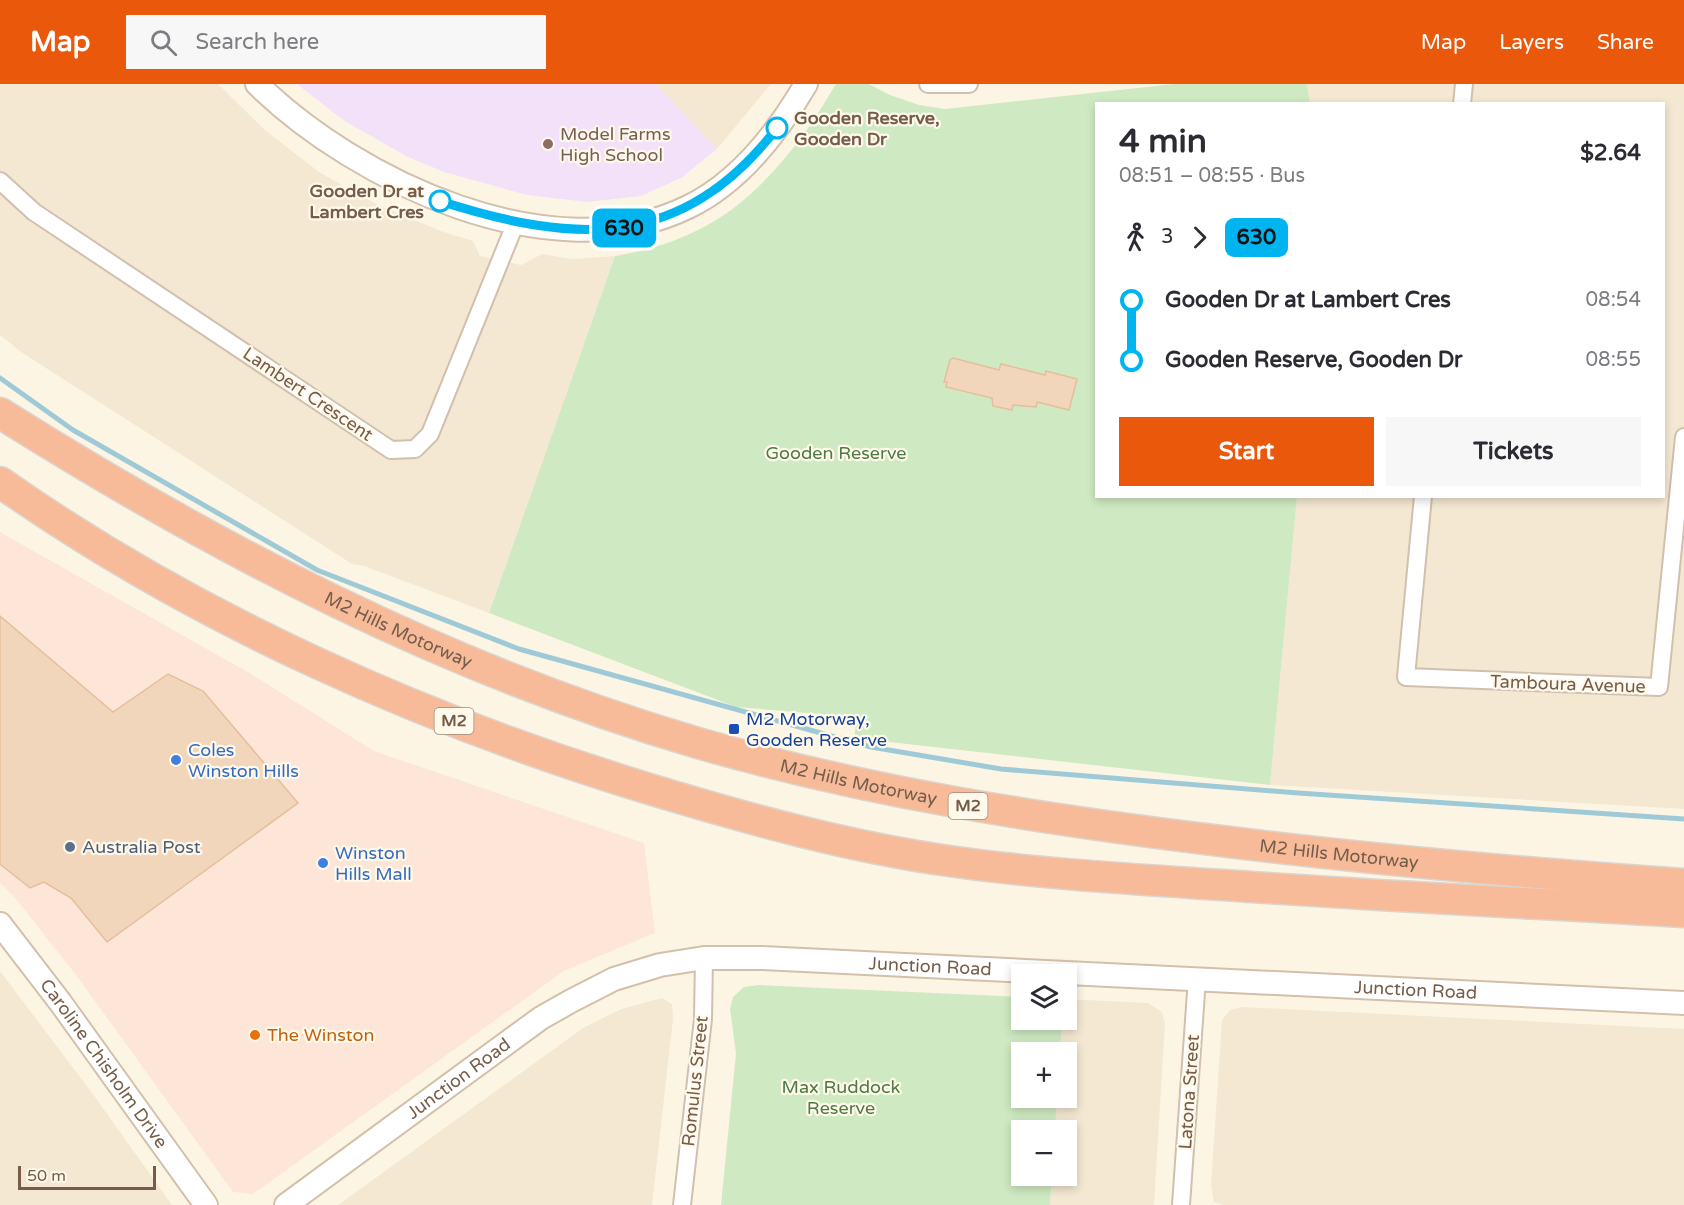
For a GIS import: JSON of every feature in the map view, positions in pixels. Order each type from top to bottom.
[{"type":"highway","name":"M2 Hills Motorway","points":[[0,413],[183,524],[287,579],[400,633],[550,693],[747,757],[956,804],[1081,824],[1376,859],[1684,884]]},
{"type":"highway","name":"M2 Hills Motorway","points":[[0,482],[60,525],[166,588],[372,687],[574,766],[718,810],[849,843],[948,861],[1071,875],[1684,912]]},
{"type":"street","points":[[257,84],[323,140],[370,169],[440,201],[516,222],[572,229],[617,229],[654,221],[689,207],[722,187],[750,161],[777,128],[806,84]]},
{"type":"street","points":[[928,84],[969,84]]},
{"type":"street","points":[[1462,102],[1464,84]]},
{"type":"street","name":"Lambert Crescent","points":[[0,181],[34,212],[391,450],[415,449],[430,434],[516,222]]},
{"type":"street","name":"Tamboura Avenue","points":[[1423,498],[1406,677],[1659,687],[1684,436]]},
{"type":"street","name":"Caroline Chisholm Drive","points":[[0,924],[60,1002],[206,1205]]},
{"type":"street","name":"Junction Road","points":[[286,1205],[540,1018],[614,979],[660,964],[704,958],[773,958],[1684,1003]]},
{"type":"street","name":"Romulus Street","points":[[682,1205],[703,1019],[704,958]]},
{"type":"street","name":"Latona Street","points":[[1181,1205],[1197,978]]},
{"type":"shaded area","points":[[0,84],[218,84],[265,130],[319,172],[378,205],[441,231],[473,241],[480,256],[521,265],[542,254],[572,259],[615,256],[489,613],[364,566],[352,564],[21,352],[0,335]]},
{"type":"shaded area","name":"Model Farms High School","points":[[297,84],[656,84],[717,149],[681,178],[641,196],[587,202],[527,195],[444,172],[406,156],[343,120]]},
{"type":"shaded area","points":[[656,84],[771,84],[717,149]]},
{"type":"shaded area","points":[[1307,84],[1684,84],[1684,809],[1270,785],[1297,498],[1665,498],[1665,102],[1310,102]]},
{"type":"shaded area","name":"Winston Hills Mall","points":[[0,532],[253,675],[374,751],[644,843],[655,933],[564,971],[253,1194],[233,1192],[76,975],[16,899],[0,883]]},
{"type":"shaded area","points":[[0,971],[95,1097],[172,1205],[0,1205]]},
{"type":"shaded area","points":[[662,998],[672,1004],[673,1019],[652,1205],[338,1205],[583,1028],[621,1009]]},
{"type":"shaded area","points":[[1077,999],[1148,1003],[1162,1012],[1165,1023],[1154,1205],[1050,1205],[1051,1186],[1077,1186],[1077,1120],[1056,1120],[1056,1108],[1077,1108],[1077,1042],[1061,1042],[1061,1030],[1077,1030]]},
{"type":"shaded area","points":[[1243,1007],[1684,1029],[1684,1205],[1223,1205],[1214,1202],[1211,1185],[1222,1020],[1230,1010]]},
{"type":"green space","name":"Gooden Reserve","points":[[836,84],[869,84],[890,95],[919,105],[945,109],[1174,84],[1307,84],[1310,102],[1095,102],[1095,498],[1297,498],[1270,785],[854,738],[857,717],[736,707],[489,613],[615,256],[677,240],[703,228],[726,213],[769,176],[813,122]]},
{"type":"green space","name":"Max Ruddock Reserve","points":[[759,985],[1011,997],[1011,1030],[1061,1030],[1061,1042],[1011,1042],[1011,1108],[1056,1108],[1056,1120],[1011,1120],[1011,1186],[1051,1186],[1050,1205],[721,1205],[736,1053],[730,1009],[733,997],[744,987]]},
{"type":"building","points":[[953,358],[999,370],[1001,364],[1045,375],[1046,371],[1077,379],[1069,410],[1037,402],[1036,407],[1013,405],[1012,410],[993,406],[992,398],[946,387],[947,382],[944,382],[950,360]]},
{"type":"building","points":[[0,616],[113,712],[168,674],[203,691],[298,803],[107,942],[71,898],[44,882],[30,888],[0,864]]},
{"type":"waterway","points":[[0,378],[73,430],[317,570],[519,649],[871,747],[1001,769],[1298,793],[1684,819]]},
{"type":"bus line","name":"630","points":[[440,201],[516,222],[548,227],[595,230],[636,226],[672,215],[722,187],[750,161],[777,128]]},
{"type":"place","name":"Gooden Reserve, Gooden Dr","points":[[777,128]]},
{"type":"place","name":"Model Farms High School","points":[[548,144]]},
{"type":"place","name":"Gooden Dr at Lambert Cres","points":[[440,201]]},
{"type":"place","name":"M2 Motorway, Gooden Reserve","points":[[734,729]]},
{"type":"place","name":"Coles Winston Hills","points":[[176,760]]},
{"type":"place","name":"Australia Post","points":[[70,847]]},
{"type":"place","name":"Winston Hills Mall","points":[[323,863]]},
{"type":"place","name":"The Winston","points":[[255,1035]]}]
